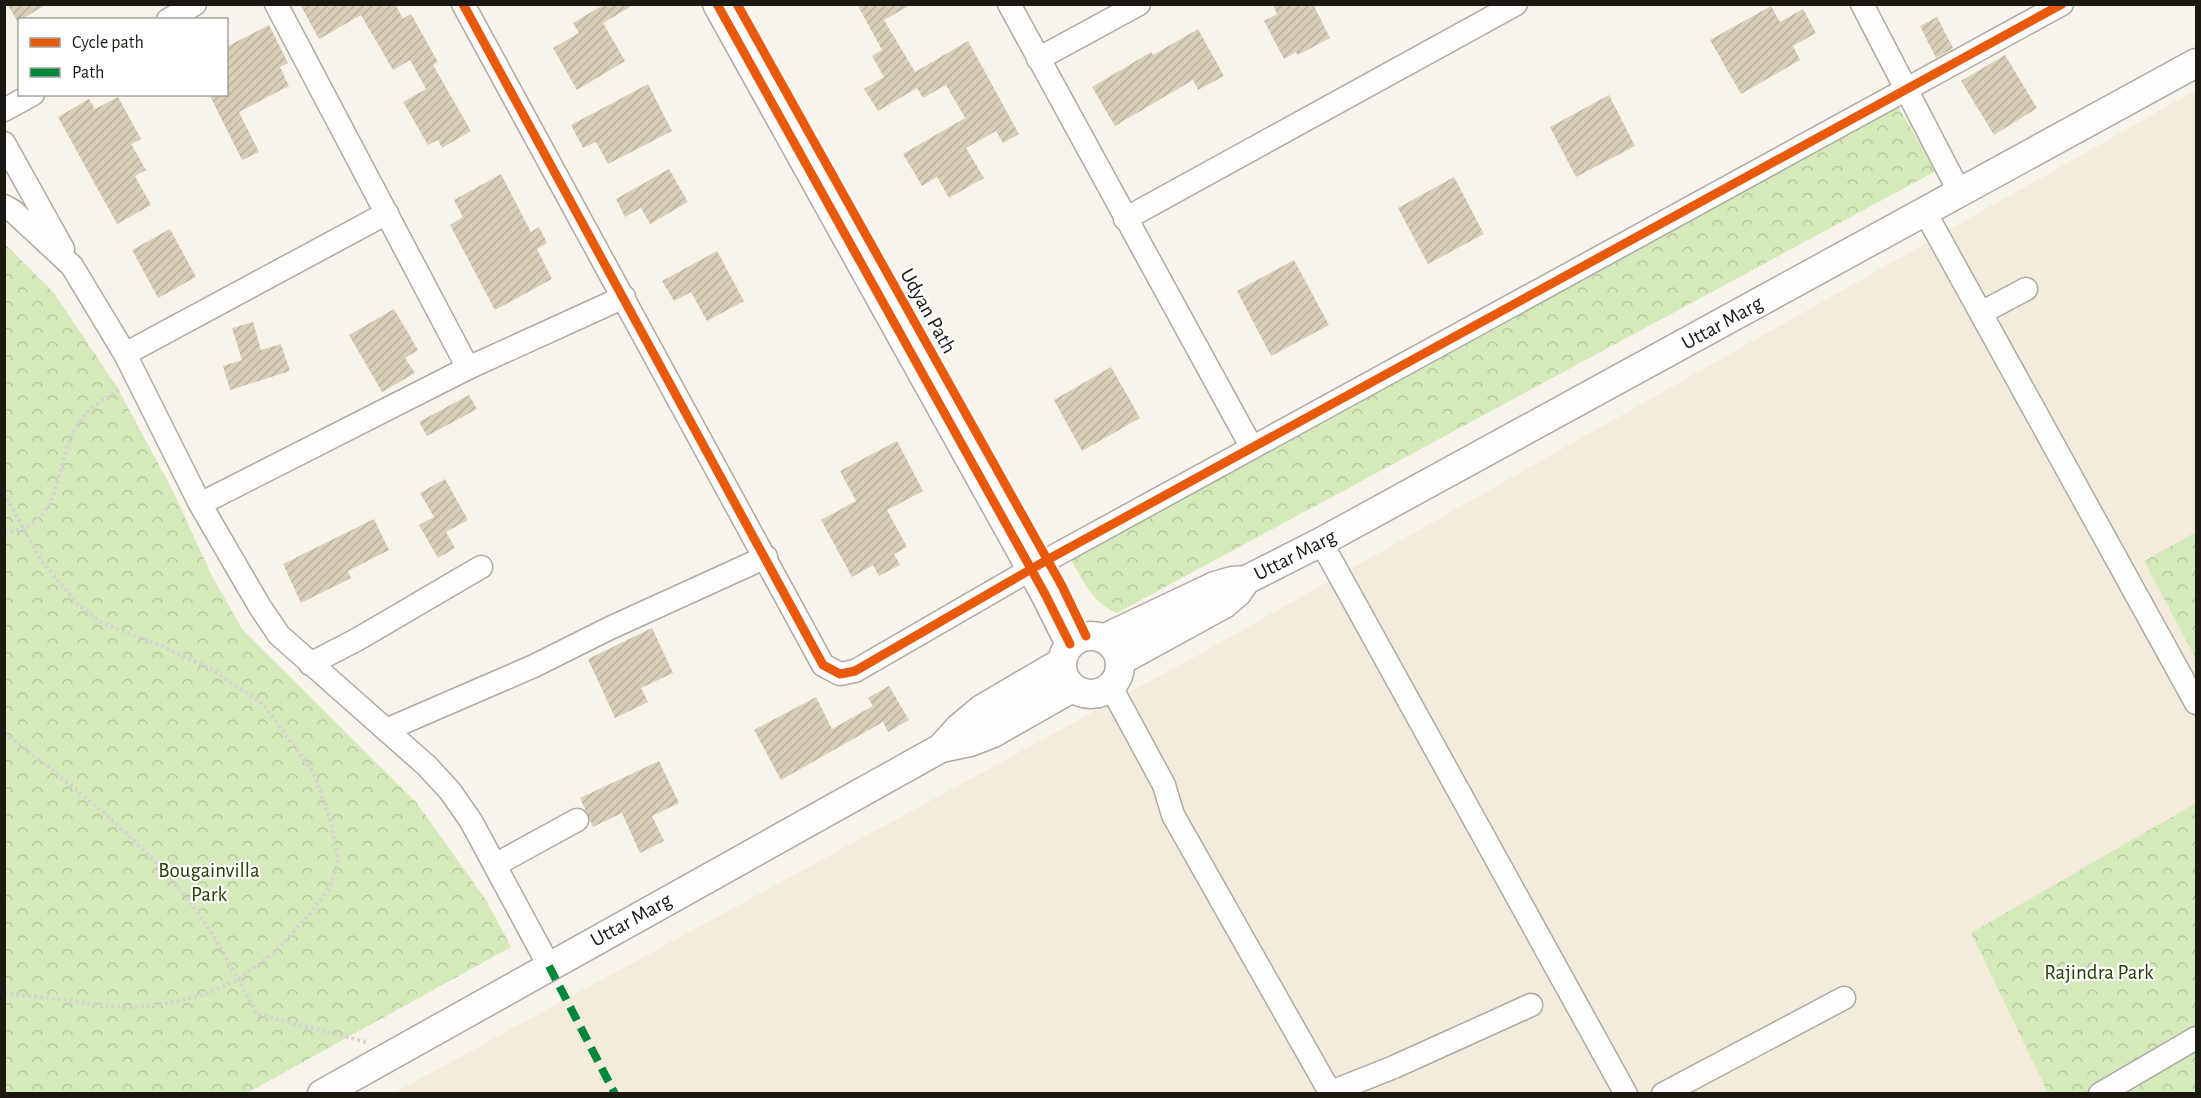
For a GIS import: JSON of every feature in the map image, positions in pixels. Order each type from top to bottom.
[{"type":"main road","name":"Udyan Path","points":[[717,4],[1040,565]]},
{"type":"main road","name":"Udyan Path","points":[[736,4],[1093,660]]},
{"type":"main road","name":"Uttar Marg","points":[[941,748],[959,728],[982,709],[1093,660],[1215,586],[1246,580],[1321,542],[2196,63]]},
{"type":"main road","name":"Uttar Marg","points":[[322,1094],[941,748],[970,742],[993,733],[1072,688],[1062,671],[1093,660]]},
{"type":"street","points":[[171,18],[195,4]]},
{"type":"street","points":[[276,4],[468,368]]},
{"type":"street","points":[[463,4],[823,665],[840,674],[855,671],[1251,448],[2062,4]]},
{"type":"street","points":[[1009,4],[1251,448]]},
{"type":"street","points":[[1038,59],[1139,4]]},
{"type":"street","points":[[1125,219],[1516,4]]},
{"type":"street","points":[[1862,4],[1960,193]]},
{"type":"street","points":[[4,110],[29,96]]},
{"type":"street","points":[[4,143],[72,266],[125,354],[200,504],[260,607],[279,635],[427,766],[450,792],[471,820],[549,966]]},
{"type":"street","points":[[4,206],[13,211],[72,266]]},
{"type":"street","points":[[1925,212],[2196,703]]},
{"type":"street","points":[[125,354],[387,213]]},
{"type":"street","points":[[1982,313],[2026,289]]},
{"type":"street","points":[[200,504],[468,368],[624,297]]},
{"type":"street","points":[[1321,542],[1626,1094]]},
{"type":"street","points":[[386,730],[534,666],[610,628],[766,557]]},
{"type":"street","points":[[310,664],[358,639],[481,567]]},
{"type":"street","points":[[1093,660],[1164,785],[1173,815],[1331,1093],[1531,1005]]},
{"type":"street","points":[[495,865],[577,819]]},
{"type":"street","points":[[1663,1094],[1844,998]]},
{"type":"street","points":[[2100,1094],[2196,1038]]},
{"type":"path","points":[[4,532],[23,527],[47,510],[59,478],[65,451],[76,427],[90,410],[110,394],[138,379]]},
{"type":"path","points":[[4,493],[40,559],[77,603],[102,623],[159,645],[213,670],[264,705],[314,773],[332,826],[338,861],[330,887],[309,915],[274,953],[238,980],[206,994],[174,1002],[129,1008],[4,993]]},
{"type":"path","points":[[4,734],[64,779],[131,837],[186,897],[221,951],[257,1014],[399,1050]]},
{"type":"shaded area","points":[[2196,90],[2196,1093],[392,1094],[1209,649]]},
{"type":"green space","points":[[1896,103],[1936,171],[1117,613],[1108,609],[1094,597],[1078,573],[1069,556]]},
{"type":"green space","name":"Bougainvilla Park","points":[[5,244],[54,293],[117,387],[173,491],[212,576],[242,629],[416,802],[486,900],[511,947],[247,1093],[5,1093]]},
{"type":"green space","points":[[2196,532],[2196,659],[2144,561]]},
{"type":"green space","name":"Rajindra Park","points":[[2196,803],[2196,1093],[2048,1093],[1971,933]]},
{"type":"building","points":[[7,4],[47,4],[23,18],[18,18],[18,22]]},
{"type":"building","points":[[300,4],[395,4],[403,19],[411,14],[438,62],[433,65],[471,131],[442,148],[438,140],[428,145],[403,102],[426,89],[410,60],[393,70],[361,15],[319,39]]},
{"type":"building","points":[[605,4],[635,4],[603,23],[625,61],[577,90],[553,48],[579,33],[573,23]]},
{"type":"building","points":[[857,4],[912,4],[884,20],[915,72],[968,41],[1019,134],[1003,143],[996,131],[966,148],[984,178],[949,198],[937,177],[922,186],[903,154],[965,118],[946,85],[923,98],[917,88],[878,111],[864,89],[884,77],[872,56],[882,50]]},
{"type":"building","points":[[1272,4],[1313,4],[1330,38],[1298,55],[1296,52],[1284,59],[1264,21],[1277,14]]},
{"type":"building","points":[[1771,6],[1780,22],[1803,9],[1816,33],[1793,46],[1800,60],[1741,94],[1710,40]]},
{"type":"building","points":[[1937,17],[1953,48],[1936,58],[1920,26]]},
{"type":"building","points":[[269,25],[288,63],[280,67],[289,86],[239,112],[259,152],[242,160],[210,96],[228,96],[228,46]]},
{"type":"building","points":[[1198,29],[1224,76],[1198,90],[1193,80],[1115,126],[1092,87],[1151,52],[1153,55]]},
{"type":"building","points":[[2005,55],[2037,108],[1994,135],[1961,81]]},
{"type":"building","points":[[648,84],[672,131],[608,164],[596,142],[583,148],[571,125]]},
{"type":"building","points":[[1609,95],[1635,146],[1576,177],[1550,127]]},
{"type":"building","points":[[118,97],[141,139],[131,144],[146,170],[135,176],[151,205],[117,224],[58,117],[89,99],[95,109]]},
{"type":"building","points":[[669,169],[688,202],[650,224],[641,208],[625,217],[616,199]]},
{"type":"building","points":[[501,174],[531,232],[539,227],[547,243],[537,249],[552,279],[495,310],[450,225],[463,217],[454,200]]},
{"type":"building","points":[[1454,177],[1484,234],[1428,264],[1398,208]]},
{"type":"building","points":[[170,229],[196,277],[158,298],[132,250]]},
{"type":"building","points":[[717,251],[744,301],[707,321],[691,292],[674,301],[662,281]]},
{"type":"building","points":[[1294,260],[1329,325],[1271,356],[1237,291]]},
{"type":"building","points":[[394,309],[418,350],[405,358],[415,373],[382,392],[349,335]]},
{"type":"building","points":[[253,322],[261,350],[281,344],[290,371],[230,390],[223,366],[242,360],[232,328]]},
{"type":"building","points":[[1111,367],[1140,418],[1082,451],[1054,400]]},
{"type":"building","points":[[469,395],[477,409],[427,436],[419,422]]},
{"type":"building","points":[[897,441],[923,491],[887,510],[907,547],[894,554],[900,565],[879,576],[873,565],[852,577],[821,520],[856,501],[840,471]]},
{"type":"building","points":[[445,479],[468,520],[446,532],[455,548],[438,558],[419,525],[434,517],[420,493]]},
{"type":"building","points":[[374,519],[389,550],[348,571],[351,578],[301,603],[283,564]]},
{"type":"building","points":[[652,628],[673,673],[641,688],[648,702],[615,718],[588,659]]},
{"type":"building","points":[[889,686],[909,720],[888,732],[883,722],[781,780],[754,730],[816,697],[832,729],[873,706],[868,698]]},
{"type":"building","points":[[659,761],[679,803],[652,816],[664,841],[640,853],[622,813],[593,827],[580,798]]},
{"type":"marked path","points":[[549,966],[615,1094]]},
{"type":"cycle path","points":[[463,4],[823,665],[840,674],[855,671],[1047,560],[2062,4]]},
{"type":"cycle path","points":[[717,4],[1045,594],[1070,644]]},
{"type":"cycle path","points":[[737,4],[1062,586],[1086,636]]}]
